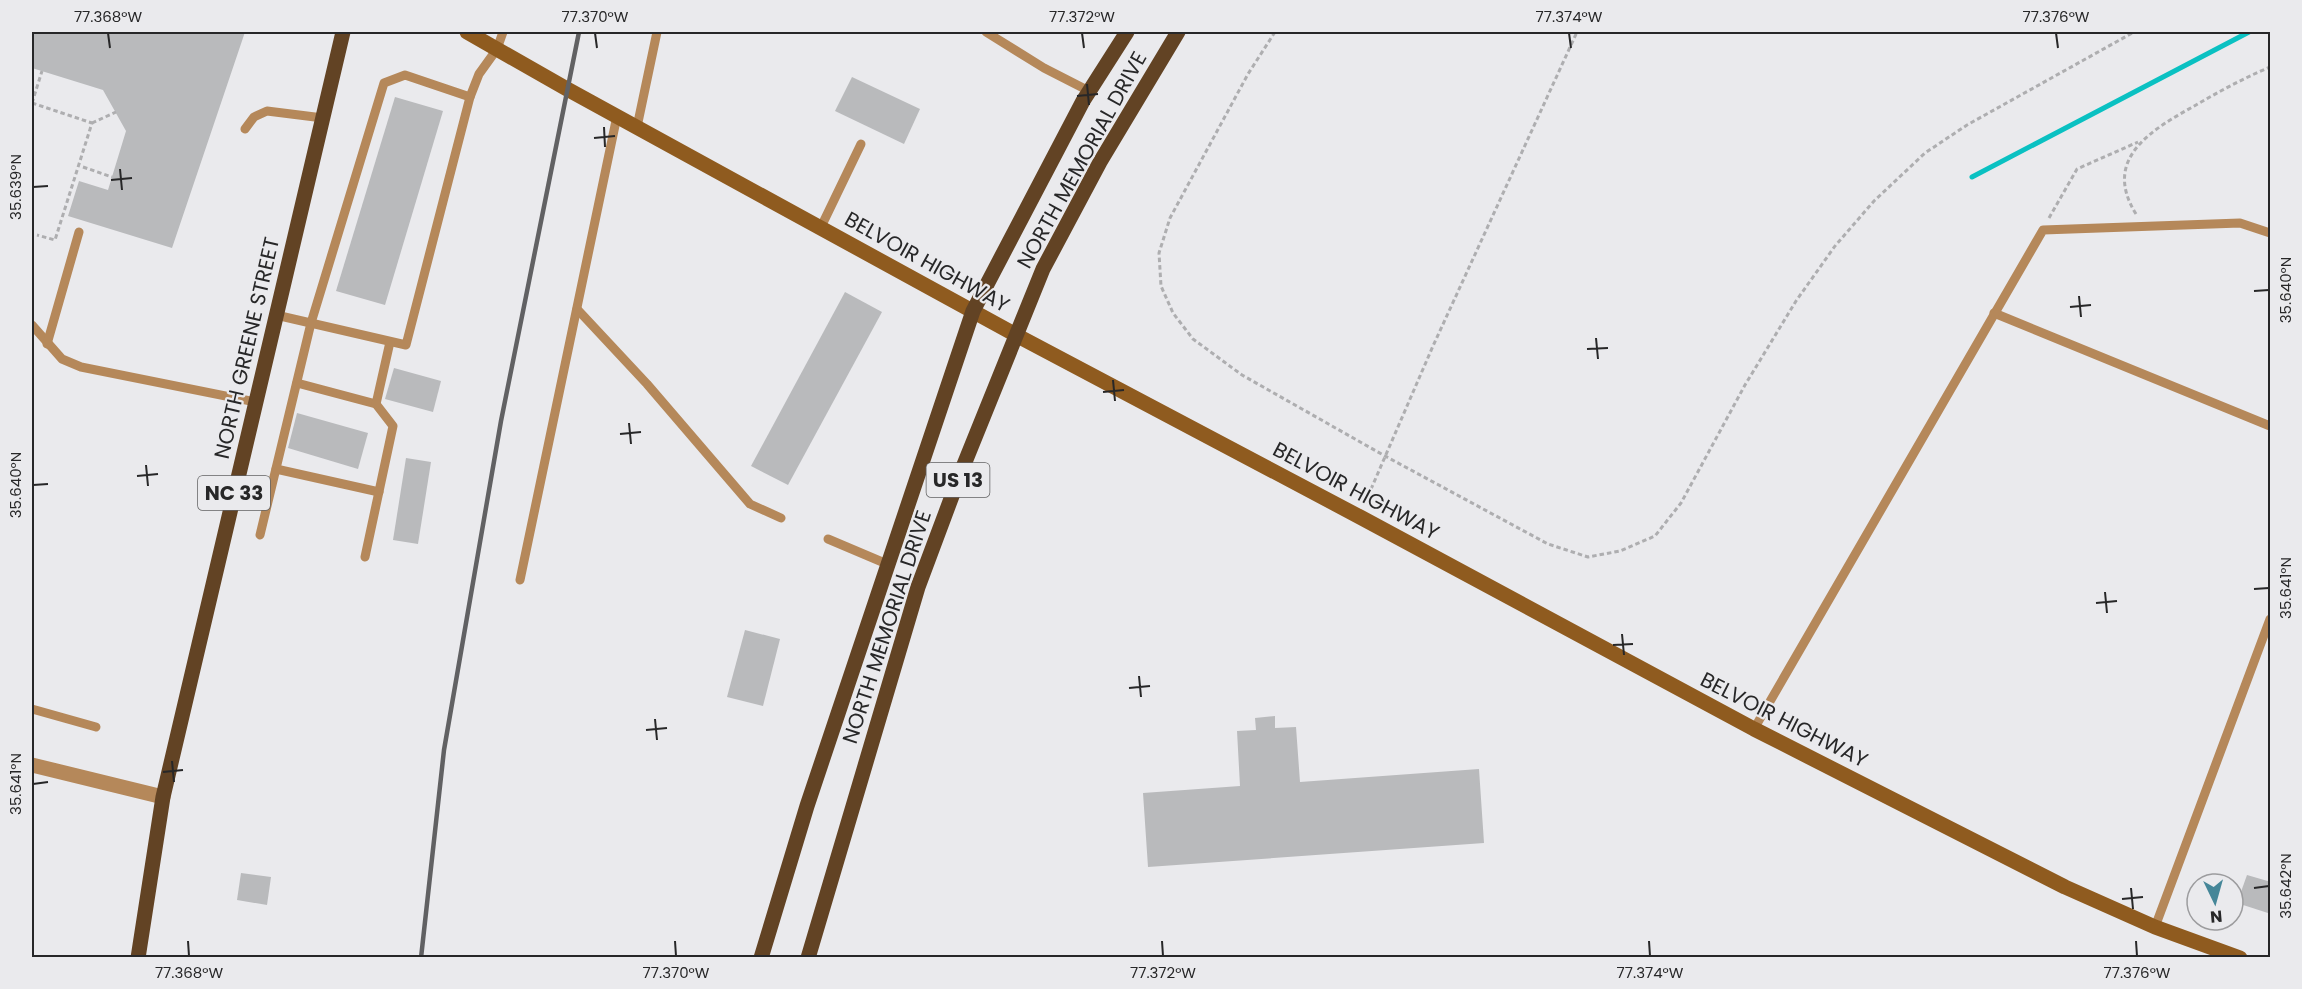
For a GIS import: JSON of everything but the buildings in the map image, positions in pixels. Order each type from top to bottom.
[{"type":"main road","name":"NORTH GREENE STREET","points":[[138,957],[163,797],[343,32]]},
{"type":"main road","name":"NORTH MEMORIAL DRIVE","points":[[761,957],[807,806],[973,311],[1089,91],[1127,32]]},
{"type":"main road","name":"NORTH MEMORIAL DRIVE","points":[[808,957],[918,587],[1016,335],[1043,269],[1084,191],[1178,32]]},
{"type":"street","name":"BELVOIR HIGHWAY","points":[[467,32],[617,117],[1016,335],[1754,729],[2066,887],[2155,927],[2240,957]]},
{"type":"street","points":[[32,765],[163,797]]},
{"type":"lane","points":[[276,315],[406,345],[470,97],[479,74],[497,49],[503,32]]},
{"type":"lane","points":[[637,127],[657,32]]},
{"type":"lane","points":[[986,32],[1044,68],[1089,91]]},
{"type":"lane","points":[[260,535],[311,323],[384,83],[405,75],[470,97]]},
{"type":"lane","points":[[245,129],[254,117],[267,111],[322,118]]},
{"type":"lane","points":[[520,580],[617,117]]},
{"type":"lane","points":[[821,227],[861,144]]},
{"type":"lane","points":[[1754,729],[2043,230],[2240,223],[2271,233]]},
{"type":"lane","points":[[47,344],[79,232]]},
{"type":"lane","points":[[577,309],[647,384],[750,504],[781,518]]},
{"type":"lane","points":[[1994,313],[2271,426]]},
{"type":"lane","points":[[32,326],[62,359],[81,368],[256,402]]},
{"type":"lane","points":[[376,404],[390,342]]},
{"type":"lane","points":[[297,383],[376,404],[393,426],[365,557]]},
{"type":"lane","points":[[276,469],[379,492]]},
{"type":"lane","points":[[828,539],[887,564]]},
{"type":"lane","points":[[2155,927],[2271,619]]},
{"type":"lane","points":[[32,710],[96,727]]},
{"type":"path","points":[[1275,32],[1248,74],[1170,218],[1159,253],[1161,286],[1173,313],[1193,339],[1242,375],[1548,544],[1588,557],[1620,550],[1655,536],[1681,503],[1745,385],[1796,301],[1835,246],[1874,201],[1925,153],[1967,125],[2134,32]]},
{"type":"path","points":[[1360,517],[1385,456],[1577,32]]},
{"type":"path","points":[[2043,230],[2077,169],[2140,142],[2173,118],[2241,80],[2271,67]]},
{"type":"path","points":[[42,71],[32,103],[92,123],[116,112]]},
{"type":"path","points":[[37,235],[55,240],[92,123]]},
{"type":"path","points":[[2140,142],[2129,160],[2125,178],[2127,195],[2135,212],[2146,226]]},
{"type":"path","points":[[83,167],[112,177]]},
{"type":"waterway","points":[[1972,177],[2249,32]]},
{"type":"railway","points":[[421,958],[444,750],[501,421],[579,32]]}]
